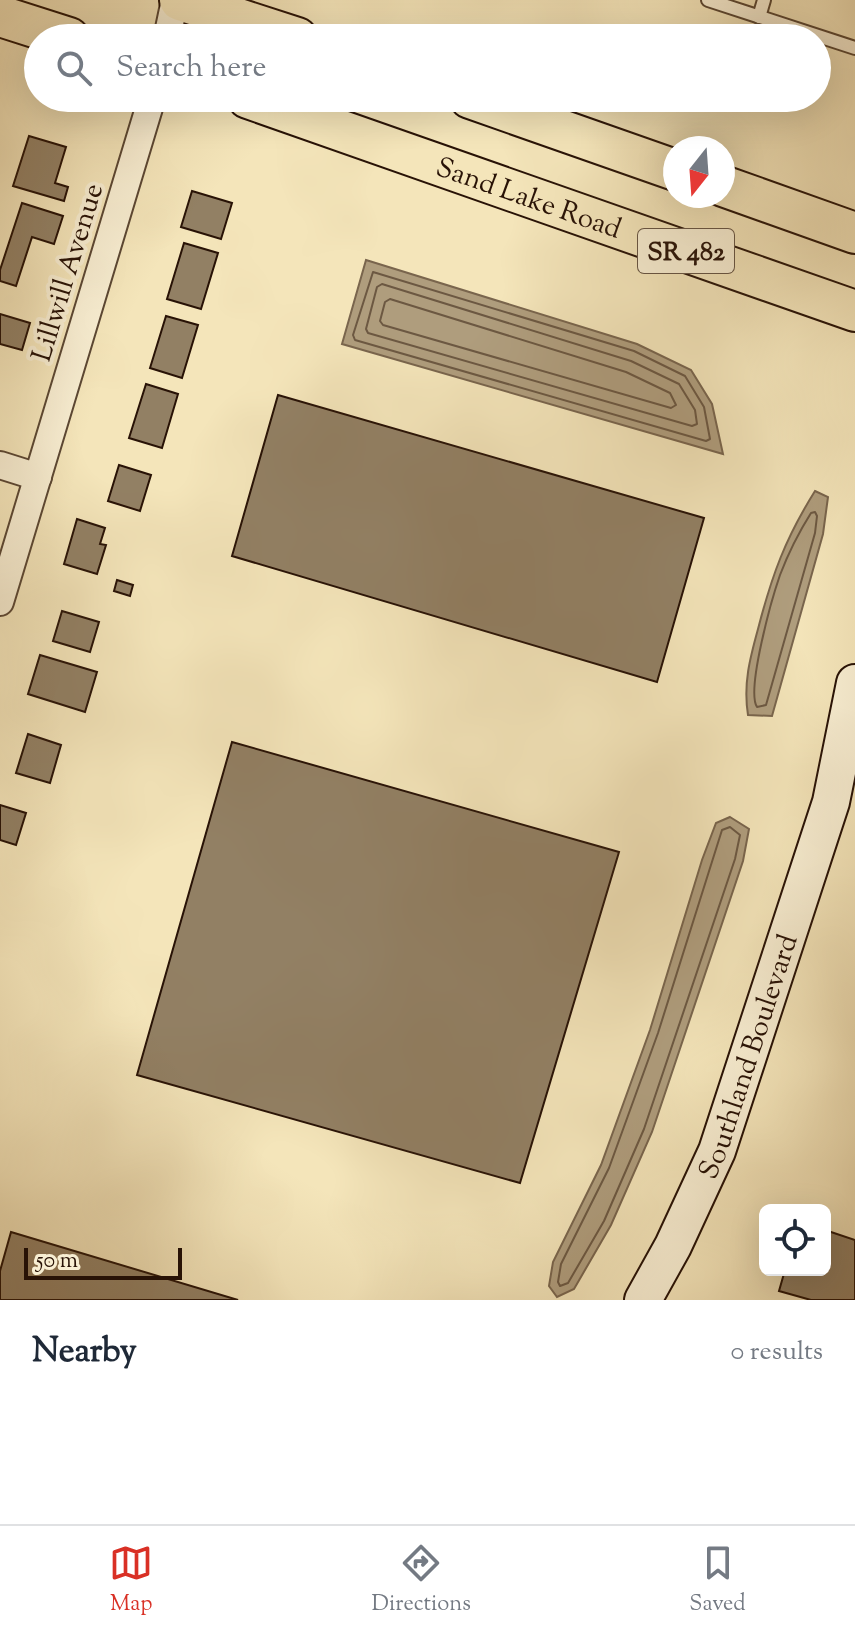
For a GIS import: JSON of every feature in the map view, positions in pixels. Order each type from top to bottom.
[{"type":"main road","points":[[177,0],[253,24]]},
{"type":"main road","points":[[0,16],[25,24]]},
{"type":"main road","name":"Sand Lake Road","points":[[288,112],[847,306]]},
{"type":"main road","points":[[510,112],[663,166]]},
{"type":"main road","name":"SR 482","points":[[735,190],[855,233]]},
{"type":"street","points":[[171,24],[177,0]]},
{"type":"street","name":"Lillwill Avenue","points":[[0,602],[148,112]]},
{"type":"street","points":[[0,465],[38,477]]},
{"type":"street","name":"Southland Boulevard","points":[[831,802],[855,683]]},
{"type":"street","name":"Southland Boulevard","points":[[643,1300],[673,1246],[717,1151],[831,802],[855,749]]},
{"type":"lane","points":[[708,0],[781,24]]},
{"type":"lane","points":[[759,17],[764,0]]},
{"type":"lane","points":[[831,40],[855,48]]},
{"type":"water","points":[[366,260],[637,344],[691,370],[712,404],[723,454],[342,344]]},
{"type":"water","points":[[815,491],[828,497],[823,534],[772,716],[748,715],[748,671],[769,591],[787,542]]},
{"type":"water","points":[[730,817],[749,829],[743,861],[652,1132],[611,1225],[574,1289],[557,1297],[549,1286],[553,1262],[601,1165],[650,1030],[716,823]]},
{"type":"building","points":[[29,136],[66,147],[55,183],[68,187],[64,201],[13,186]]},
{"type":"building","points":[[192,191],[232,203],[221,239],[181,227]]},
{"type":"building","points":[[22,203],[63,216],[54,244],[32,237],[16,286],[0,281],[0,270]]},
{"type":"building","points":[[184,243],[218,253],[201,309],[167,299]]},
{"type":"building","points":[[0,314],[30,323],[22,350],[0,344]]},
{"type":"building","points":[[166,316],[198,325],[182,378],[150,368]]},
{"type":"building","points":[[146,384],[178,394],[162,448],[129,438]]},
{"type":"building","points":[[278,395],[704,518],[657,682],[232,556]]},
{"type":"building","points":[[119,465],[151,475],[140,511],[108,501]]},
{"type":"building","points":[[77,519],[105,528],[100,544],[106,545],[97,574],[64,564]]},
{"type":"building","points":[[117,580],[133,585],[130,596],[114,591]]},
{"type":"building","points":[[62,611],[99,622],[90,652],[53,641]]},
{"type":"building","points":[[40,655],[97,672],[85,712],[28,694]]},
{"type":"building","points":[[28,734],[61,745],[50,783],[16,773]]},
{"type":"building","points":[[232,742],[619,852],[520,1183],[137,1075]]},
{"type":"building","points":[[0,805],[26,813],[16,845],[0,840]]},
{"type":"building","points":[[11,1232],[238,1300],[0,1300],[0,1271]]},
{"type":"building","points":[[831,1232],[855,1240],[855,1300],[811,1300],[779,1291],[783,1276],[831,1276]]}]
